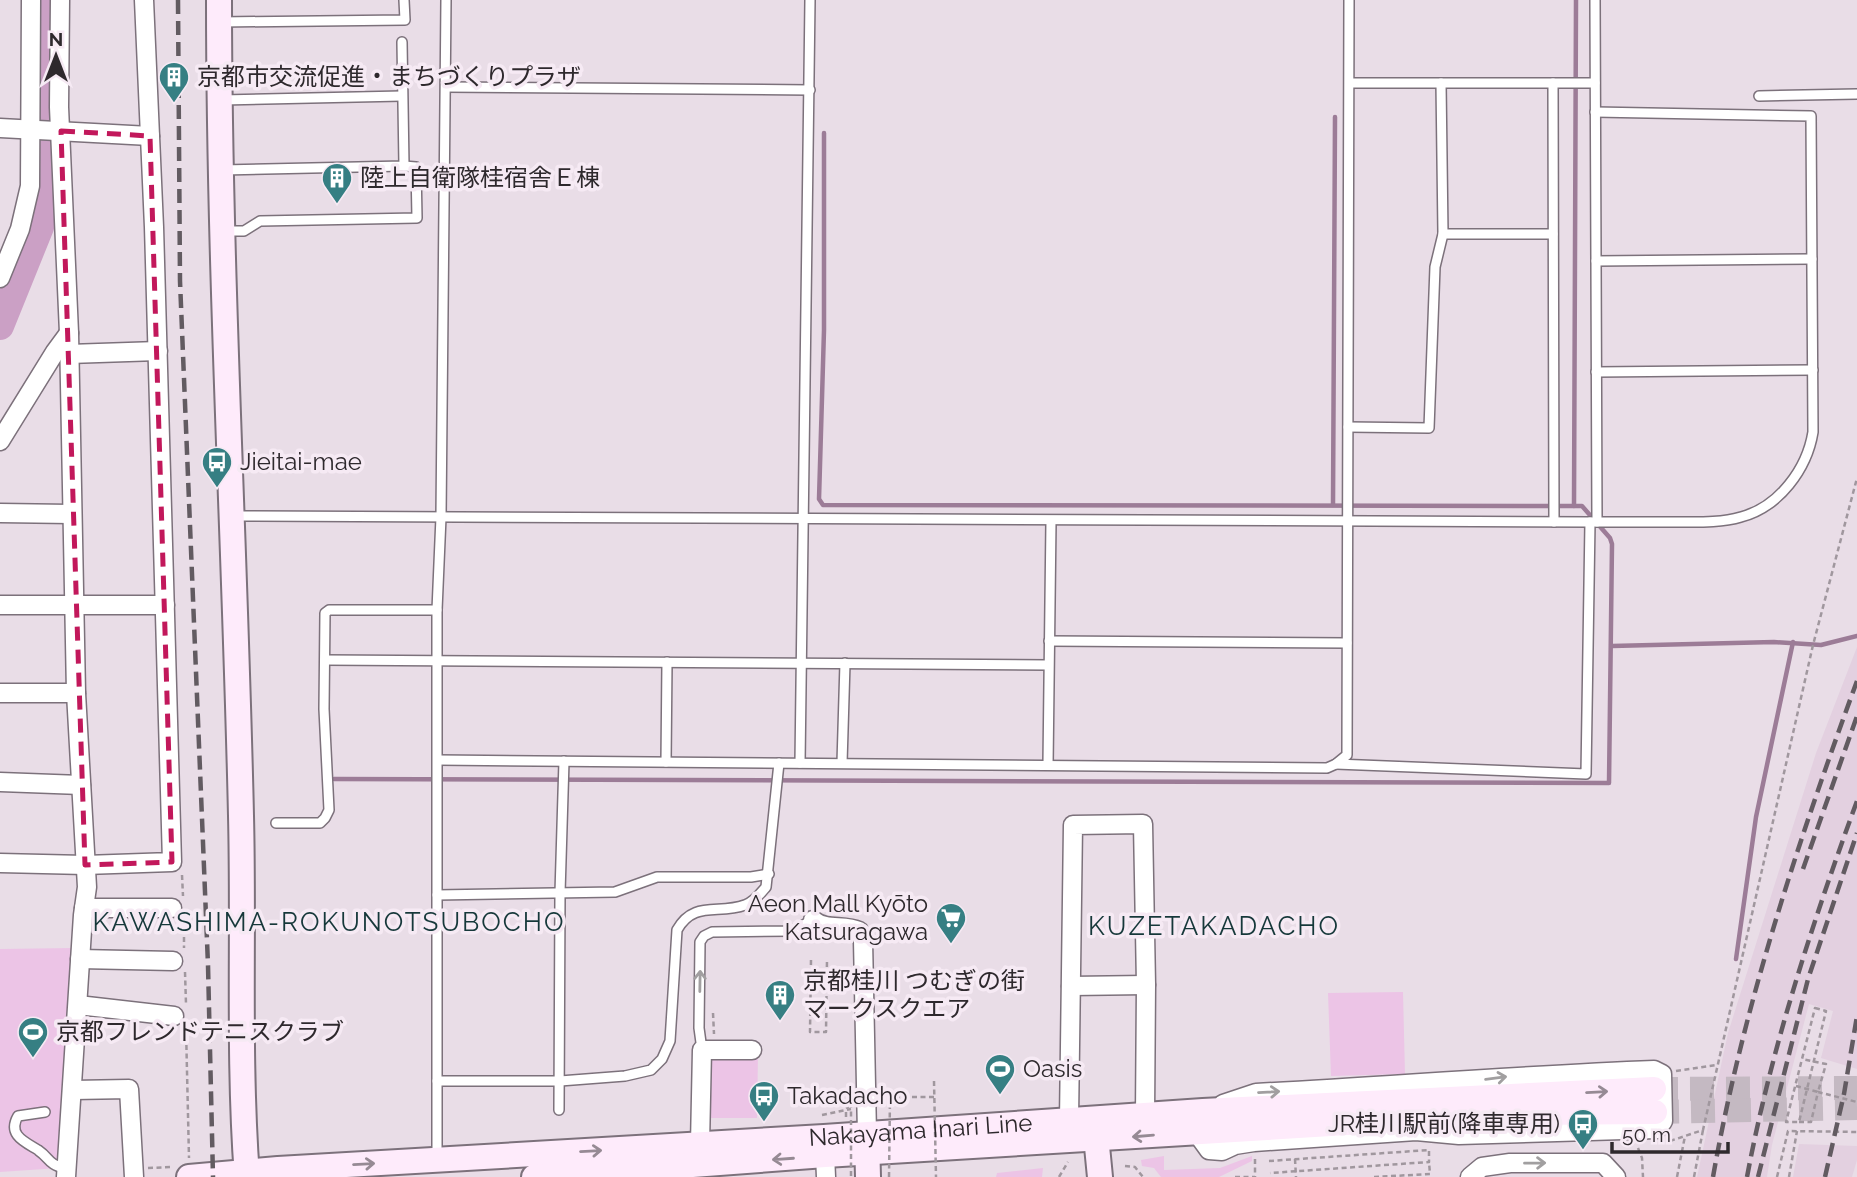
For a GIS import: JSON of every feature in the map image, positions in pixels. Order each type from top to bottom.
[{"type":"main road","points":[[219,11],[241,817],[242,1010],[247,1175]]},
{"type":"main road","name":"Nakayama Inari Line","points":[[189,1177],[700,1144],[862,1146],[1086,1126],[1511,1113],[1655,1100]]},
{"type":"main road","name":"Nakayama Inari Line","points":[[550,1176],[825,1166],[862,1146],[1086,1126],[1145,1115],[1200,1121]]},
{"type":"main road","points":[[1086,1126],[1100,1177]]},
{"type":"street","points":[[0,278],[20,229],[30,186],[31,0]]},
{"type":"street","points":[[60,0],[59,130],[69,333],[76,694],[87,887],[66,1173]]},
{"type":"street","points":[[0,863],[85,865],[172,862],[158,351],[144,0]]},
{"type":"street","points":[[0,128],[150,136]]},
{"type":"street","points":[[0,441],[69,333]]},
{"type":"street","points":[[69,354],[158,351]]},
{"type":"street","points":[[0,513],[72,513]]},
{"type":"street","points":[[0,605],[165,605]]},
{"type":"street","points":[[0,693],[76,694]]},
{"type":"street","points":[[0,782],[81,785]]},
{"type":"street","points":[[1086,1126],[1071,986],[1073,825],[1143,824],[1145,1115]]},
{"type":"street","points":[[84,908],[172,908]]},
{"type":"street","points":[[813,920],[820,926],[850,927],[859,931],[863,940],[862,1146]]},
{"type":"street","points":[[80,959],[173,961]]},
{"type":"street","points":[[1071,986],[1146,985]]},
{"type":"street","points":[[78,1004],[174,1016]]},
{"type":"street","points":[[700,1144],[702,1049],[752,1050]]},
{"type":"street","points":[[1654,1070],[1662,1074],[1663,1121],[1657,1129],[1459,1135],[1416,1131],[1254,1142],[1217,1152],[1209,1150],[1200,1121],[1256,1093],[1516,1076],[1654,1070]]},
{"type":"street","points":[[73,1090],[129,1088],[134,1177]]},
{"type":"street","points":[[1470,1177],[1482,1167],[1497,1171],[1510,1163],[1602,1163],[1616,1177]]},
{"type":"lane","points":[[219,11],[405,20],[404,0]]},
{"type":"lane","points":[[437,1160],[437,610],[441,517],[446,0]]},
{"type":"lane","points":[[800,763],[810,0]]},
{"type":"lane","points":[[438,760],[1327,768],[1347,755],[1349,0]]},
{"type":"lane","points":[[1336,764],[1586,774],[1596,372],[1595,0]]},
{"type":"lane","points":[[402,41],[404,166]]},
{"type":"lane","points":[[1350,83],[1595,83]]},
{"type":"lane","points":[[1348,427],[1429,428],[1435,267],[1443,234],[1441,83]]},
{"type":"lane","points":[[1553,83],[1554,522]]},
{"type":"lane","points":[[446,87],[810,90]]},
{"type":"lane","points":[[1759,96],[1857,94]]},
{"type":"lane","points":[[221,100],[402,96]]},
{"type":"lane","points":[[231,516],[1554,522],[1703,522],[1741,517],[1762,508],[1792,482],[1810,450],[1813,432],[1811,116],[1595,112]]},
{"type":"lane","points":[[222,170],[416,167],[417,218],[260,221],[244,231],[224,231]]},
{"type":"lane","points":[[1443,234],[1553,234]]},
{"type":"lane","points":[[1595,261],[1812,259]]},
{"type":"lane","points":[[1596,372],[1813,370]]},
{"type":"lane","points":[[1048,765],[1051,521]]},
{"type":"lane","points":[[276,823],[320,822],[329,810],[324,709],[325,613],[329,610],[437,610]]},
{"type":"lane","points":[[1049,641],[1347,643]]},
{"type":"lane","points":[[325,660],[1048,665]]},
{"type":"lane","points":[[666,762],[667,662]]},
{"type":"lane","points":[[842,763],[845,663]]},
{"type":"lane","points":[[559,1110],[560,893],[564,761]]},
{"type":"lane","points":[[437,1081],[560,1081],[625,1076],[651,1070],[662,1059],[670,1041],[677,930],[683,918],[699,910],[745,905],[766,887],[779,763]]},
{"type":"lane","points":[[437,895],[615,892],[657,877],[751,877],[769,874]]},
{"type":"lane","points":[[702,1049],[699,1028],[700,942],[704,936],[712,932],[791,931],[813,920]]},
{"type":"lane","points":[[45,1112],[18,1116],[15,1121],[16,1132],[20,1141],[41,1152],[51,1164],[66,1173]]},
{"type":"path","points":[[1720,1051],[1813,645],[1857,478]]},
{"type":"path","points":[[811,960],[810,1032],[826,1032],[827,960]]},
{"type":"path","points":[[1799,1122],[1814,1062],[1826,1011],[1815,1008],[1802,1059],[1796,1086],[1786,1122],[1799,1122],[1811,1122],[1826,1064],[1814,1062],[1802,1059]]},
{"type":"path","points":[[713,1010],[714,1037],[723,1037]]},
{"type":"path","points":[[1673,1072],[1717,1065]]},
{"type":"path","points":[[934,1081],[936,1177]]},
{"type":"path","points":[[1796,1086],[1857,1102]]},
{"type":"path","points":[[889,1177],[890,1097],[934,1097]]},
{"type":"path","points":[[851,1177],[851,1109],[851,1103],[846,1109],[862,1146]]},
{"type":"path","points":[[822,1115],[851,1109]]},
{"type":"path","points":[[1694,1177],[1703,1130]]},
{"type":"path","points":[[1777,1177],[1788,1131],[1857,1132]]},
{"type":"path","points":[[1789,1177],[1797,1131]]},
{"type":"path","points":[[1677,1177],[1685,1136]]},
{"type":"path","points":[[1638,1149],[1642,1158],[1643,1177]]},
{"type":"path","points":[[1269,1161],[1429,1150],[1430,1174],[1374,1177]]},
{"type":"path","points":[[1295,1159],[1296,1177]]},
{"type":"path","points":[[1059,1177],[1068,1162]]},
{"type":"path","points":[[1270,1173],[1429,1162]]},
{"type":"path","points":[[1125,1166],[1135,1167],[1143,1177]]},
{"type":"path","points":[[1236,1177],[1255,1177]]},
{"type":"highlighted area","points":[[61,131],[150,136],[172,862],[85,865]]},
{"type":"shaded area","points":[[1857,647],[1857,1069],[1821,1058],[1833,1011],[1809,1004],[1772,1145],[1767,1177],[1697,1177],[1728,1033],[1816,753]]},
{"type":"shaded area","name":"京都フレンドテニスクラブ","points":[[73,948],[59,1168],[0,1172],[0,949]]},
{"type":"shaded area","points":[[1403,992],[1405,1074],[1331,1076],[1328,993]]},
{"type":"shaded area","points":[[758,1055],[757,1118],[708,1118],[707,1064],[715,1056]]},
{"type":"shaded area","points":[[1799,1144],[1857,1146],[1857,1160],[1852,1177],[1793,1177]]},
{"type":"shaded area","points":[[1164,1156],[1164,1170],[1220,1168],[1252,1156],[1252,1161],[1219,1177],[1161,1177],[1154,1168],[1142,1166],[1141,1160]]},
{"type":"shaded area","points":[[1043,1168],[1042,1177],[996,1177],[997,1173]]},
{"type":"waterway","points":[[0,326],[40,227],[45,201],[48,167],[50,0]]},
{"type":"waterway","points":[[1574,506],[1576,0]]},
{"type":"waterway","points":[[1333,505],[1335,117]]},
{"type":"waterway","points":[[334,779],[1609,783],[1612,544],[1610,538],[1582,506],[823,505],[819,499],[824,330],[824,133]]},
{"type":"waterway","points":[[1612,646],[1774,642],[1821,645],[1857,636]]},
{"type":"waterway","points":[[1736,959],[1756,817],[1793,642]]},
{"type":"tunnel","points":[[1654,1089],[1857,1088]]},
{"type":"tunnel","points":[[1655,1112],[1857,1108]]},
{"type":"railway","points":[[178,0],[180,281],[208,965],[213,1177]]},
{"type":"railway","points":[[1713,1177],[1725,1113],[1756,988],[1793,864],[1857,681]]},
{"type":"railway","points":[[1803,869],[1857,716]]},
{"type":"railway","points":[[1747,1177],[1780,1034],[1824,894],[1857,801]]},
{"type":"railway","points":[[1758,1177],[1808,979],[1857,833]]},
{"type":"railway","points":[[1825,1177],[1844,1094],[1857,1016]]},
{"type":"place","name":"京都市交流促進・まちづくりプラザ","points":[[174,104]]},
{"type":"place","name":"陸上自衛隊桂宿舎Ｅ棟","points":[[337,205]]},
{"type":"place","name":"Jieitai-mae","points":[[217,489]]},
{"type":"place","name":"Aeon Mall Kyōto Katsuragawa","points":[[951,945]]},
{"type":"place","name":"京都桂川 つむぎの街 マークスクエア","points":[[780,1022]]},
{"type":"place","name":"京都フレンドテニスクラブ","points":[[33,1059]]},
{"type":"place","name":"Oasis","points":[[1000,1096]]},
{"type":"place","name":"Takadacho","points":[[764,1123]]},
{"type":"place","name":"JR桂川駅前(降車専用)","points":[[1583,1151]]},
{"type":"district","name":"KAWASHIMA-ROKUNOTSUBOCHO","points":[[329,922]]},
{"type":"district","name":"KUZETAKADACHO","points":[[1214,926]]}]
